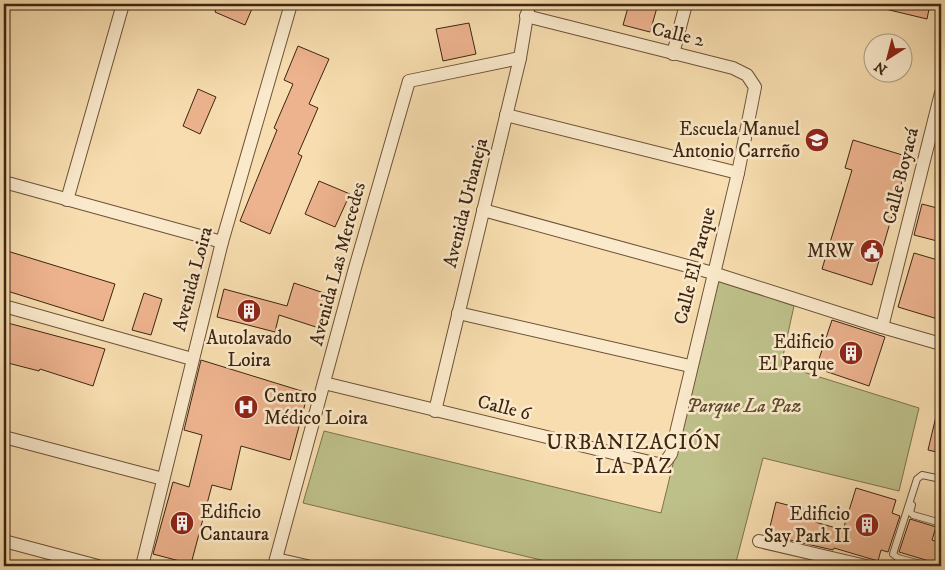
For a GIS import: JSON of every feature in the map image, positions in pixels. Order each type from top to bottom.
[{"type":"street","points":[[67,200],[123,4]]},
{"type":"street","name":"Avenida Loira","points":[[142,566],[163,479],[180,421],[222,242],[291,4]]},
{"type":"street","points":[[673,54],[686,4]]},
{"type":"street","name":"Calle 2","points":[[527,10],[673,54],[733,68],[747,75],[755,88]]},
{"type":"street","name":"Avenida Urbaneja","points":[[435,410],[520,58],[527,10]]},
{"type":"street","name":"Avenida Las Mercedes","points":[[275,563],[409,81],[520,58]]},
{"type":"street","name":"Calle El Parque","points":[[671,454],[690,366],[738,173],[755,88]]},
{"type":"street","name":"Calle Boyacá","points":[[882,327],[941,93]]},
{"type":"street","points":[[506,115],[738,173]]},
{"type":"street","points":[[4,182],[222,242]]},
{"type":"street","points":[[483,210],[713,273],[941,344]]},
{"type":"street","points":[[4,306],[194,363]]},
{"type":"street","points":[[458,313],[690,366]]},
{"type":"street","name":"Calle 6","points":[[324,384],[658,464],[666,460],[671,454]]},
{"type":"street","points":[[4,437],[163,479]]},
{"type":"street","points":[[759,540],[820,561],[866,566]]},
{"type":"street","points":[[4,541],[98,566]]},
{"type":"street","points":[[275,563],[306,566]]},
{"type":"lane","points":[[928,566],[898,558],[893,554],[917,479],[922,474],[941,481]]},
{"type":"lane","points":[[941,481],[922,479],[910,512],[913,515],[941,523]]},
{"type":"green space","name":"Parque La Paz","points":[[718,280],[794,306],[781,365],[919,408],[899,491],[763,458],[735,566],[566,566],[303,503],[324,431],[661,513]]},
{"type":"building","points":[[218,4],[254,4],[245,25],[215,12]]},
{"type":"building","points":[[629,4],[658,4],[650,32],[623,25]]},
{"type":"building","points":[[878,4],[930,4],[927,19],[877,7]]},
{"type":"building","points":[[469,23],[476,54],[443,61],[436,29]]},
{"type":"building","points":[[298,46],[329,59],[309,104],[318,108],[298,154],[302,156],[270,234],[240,221],[277,130],[274,128],[293,84],[284,80]]},
{"type":"building","points":[[198,89],[216,97],[200,134],[183,126]]},
{"type":"building","points":[[853,140],[909,157],[872,285],[822,269],[852,170],[845,168]]},
{"type":"building","points":[[319,181],[350,194],[335,227],[305,214]]},
{"type":"building","points":[[922,204],[941,209],[941,242],[914,235]]},
{"type":"building","points":[[4,250],[115,284],[103,321],[4,290]]},
{"type":"building","points":[[914,253],[941,261],[941,320],[898,307]]},
{"type":"building","points":[[294,283],[330,295],[319,328],[279,315],[275,332],[217,317],[224,289],[287,306]]},
{"type":"building","points":[[144,293],[162,299],[151,335],[132,330]]},
{"type":"building","name":"Edificio El Parque","points":[[832,320],[885,337],[869,386],[816,368]]},
{"type":"building","points":[[4,322],[105,349],[93,386],[40,369],[39,371],[4,362]]},
{"type":"building","name":"Centro Médico Loira","points":[[201,360],[308,393],[290,460],[241,446],[231,490],[212,485],[191,564],[153,554],[173,482],[189,487],[202,435],[184,430]]},
{"type":"building","points":[[938,408],[941,408],[941,453],[928,450]]},
{"type":"building","points":[[856,488],[896,500],[892,513],[900,516],[888,552],[881,550],[878,561],[834,548],[833,550],[768,535],[776,502],[818,513],[815,522],[843,530]]},
{"type":"building","points":[[910,519],[936,527],[932,540],[941,543],[937,566],[929,561],[899,552]]},
{"type":"place","name":"Escuela Manuel Antonio Carreño","points":[[817,140]]},
{"type":"place","name":"MRW","points":[[872,251]]},
{"type":"place","name":"Autolavado Loira","points":[[249,311]]},
{"type":"place","name":"Edificio El Parque","points":[[851,353]]},
{"type":"place","name":"Centro Médico Loira","points":[[246,407]]},
{"type":"place","name":"Edificio Cantaura","points":[[182,523]]},
{"type":"place","name":"Edificio Say Park II","points":[[867,525]]},
{"type":"district","name":"URBANIZACIÓN LA PAZ","points":[[634,455]]}]
